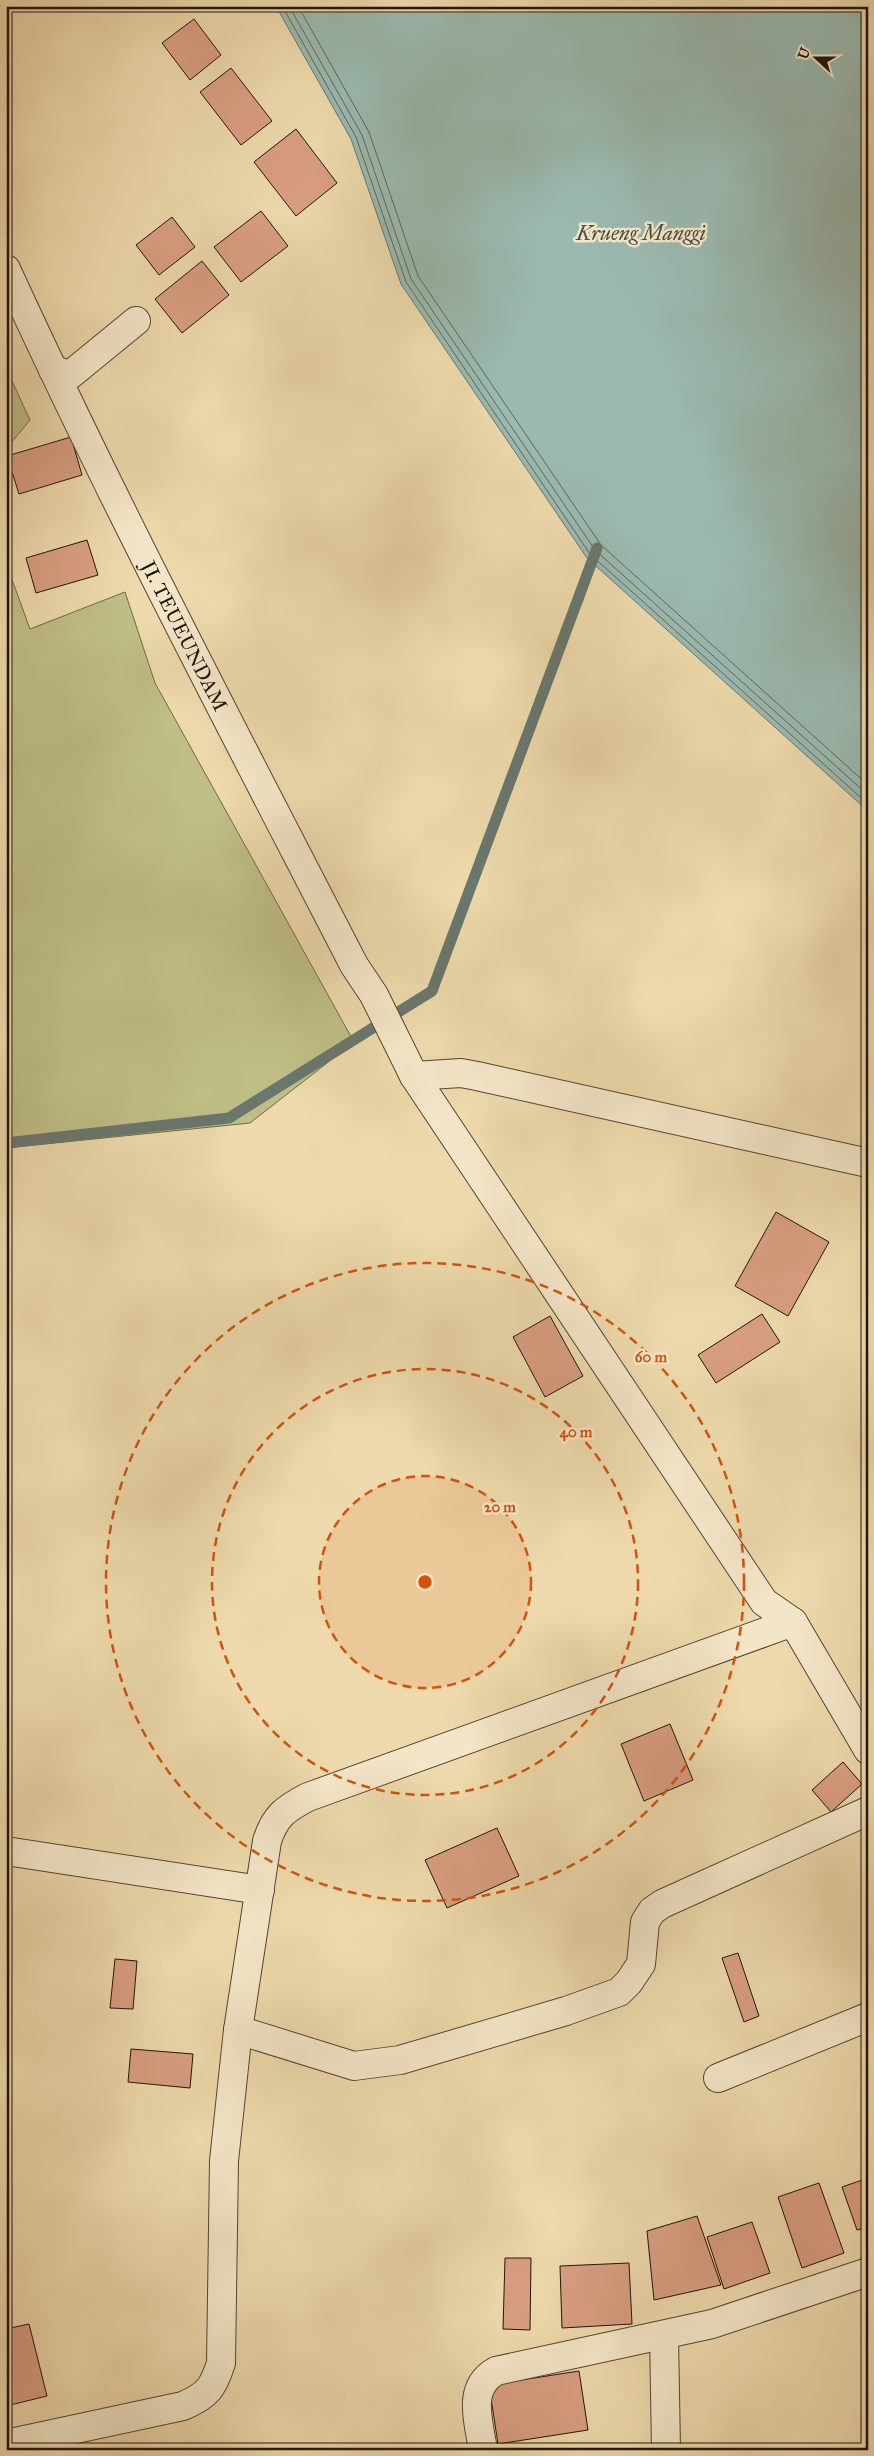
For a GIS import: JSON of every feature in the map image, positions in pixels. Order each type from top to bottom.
[{"type":"street","name":"JI. TEUEUNDAM","points":[[6,269],[70,369],[165,597],[340,939],[354,965],[374,995],[414,1076],[764,1602],[793,1622]]},
{"type":"street","points":[[70,369],[136,321]]},
{"type":"street","points":[[414,1076],[462,1073],[868,1162]]},
{"type":"street","points":[[6,2444],[183,2406],[197,2400],[210,2390],[221,2363],[224,2161],[238,2030],[267,1841],[272,1825],[280,1814],[308,1797],[793,1622],[868,1750]]},
{"type":"street","points":[[238,2030],[354,2066],[400,2060],[566,2012],[618,1992],[629,1982],[641,1964],[645,1922],[652,1911],[662,1904],[868,1811]]},
{"type":"street","points":[[6,1850],[260,1890]]},
{"type":"street","points":[[718,2078],[868,2017]]},
{"type":"street","points":[[483,2450],[477,2398],[479,2387],[485,2377],[496,2371],[712,2324],[868,2272]]},
{"type":"street","points":[[664,2335],[666,2450]]},
{"type":"green space","points":[[6,368],[30,420],[6,449]]},
{"type":"green space","points":[[6,563],[30,629],[125,592],[155,683],[354,1042],[250,1123],[6,1148]]},
{"type":"water","name":"Krueng Manggi","points":[[274,6],[868,6],[868,811],[587,558],[401,284],[351,139],[277,8]]},
{"type":"building","points":[[194,19],[221,55],[190,80],[162,43]]},
{"type":"building","points":[[231,68],[272,121],[241,145],[200,92]]},
{"type":"building","points":[[296,129],[337,183],[296,216],[254,162]]},
{"type":"building","points":[[261,211],[288,246],[241,282],[214,247]]},
{"type":"building","points":[[172,217],[195,247],[159,275],[136,245]]},
{"type":"building","points":[[202,261],[229,295],[182,333],[155,299]]},
{"type":"building","points":[[71,437],[82,475],[19,494],[7,456]]},
{"type":"building","points":[[87,540],[98,575],[36,593],[26,558]]},
{"type":"building","points":[[776,1212],[829,1242],[788,1316],[735,1286]]},
{"type":"building","points":[[762,1314],[780,1342],[716,1383],[698,1355]]},
{"type":"building","points":[[550,1316],[583,1376],[545,1397],[513,1337]]},
{"type":"building","points":[[670,1724],[693,1780],[644,1801],[621,1744]]},
{"type":"building","points":[[843,1762],[862,1784],[831,1812],[812,1790]]},
{"type":"building","points":[[497,1828],[519,1876],[447,1908],[425,1860]]},
{"type":"building","points":[[738,1953],[759,2016],[744,2022],[722,1958]]},
{"type":"building","points":[[115,1959],[137,1961],[133,2009],[110,2008]]},
{"type":"building","points":[[131,2049],[193,2054],[190,2088],[128,2082]]},
{"type":"building","points":[[868,2178],[868,2227],[857,2230],[842,2187]]},
{"type":"building","points":[[819,2183],[844,2253],[802,2268],[778,2197]]},
{"type":"building","points":[[697,2216],[721,2285],[654,2300],[647,2231]]},
{"type":"building","points":[[752,2222],[770,2273],[724,2289],[707,2237]]},
{"type":"building","points":[[505,2258],[531,2258],[530,2330],[503,2329]]},
{"type":"building","points":[[629,2263],[632,2324],[562,2328],[560,2266]]},
{"type":"building","points":[[29,2324],[47,2396],[6,2406],[6,2329]]},
{"type":"building","points":[[579,2371],[588,2430],[498,2444],[489,2385]]},
{"type":"waterway","points":[[6,1143],[229,1118],[432,991],[597,548]]}]
